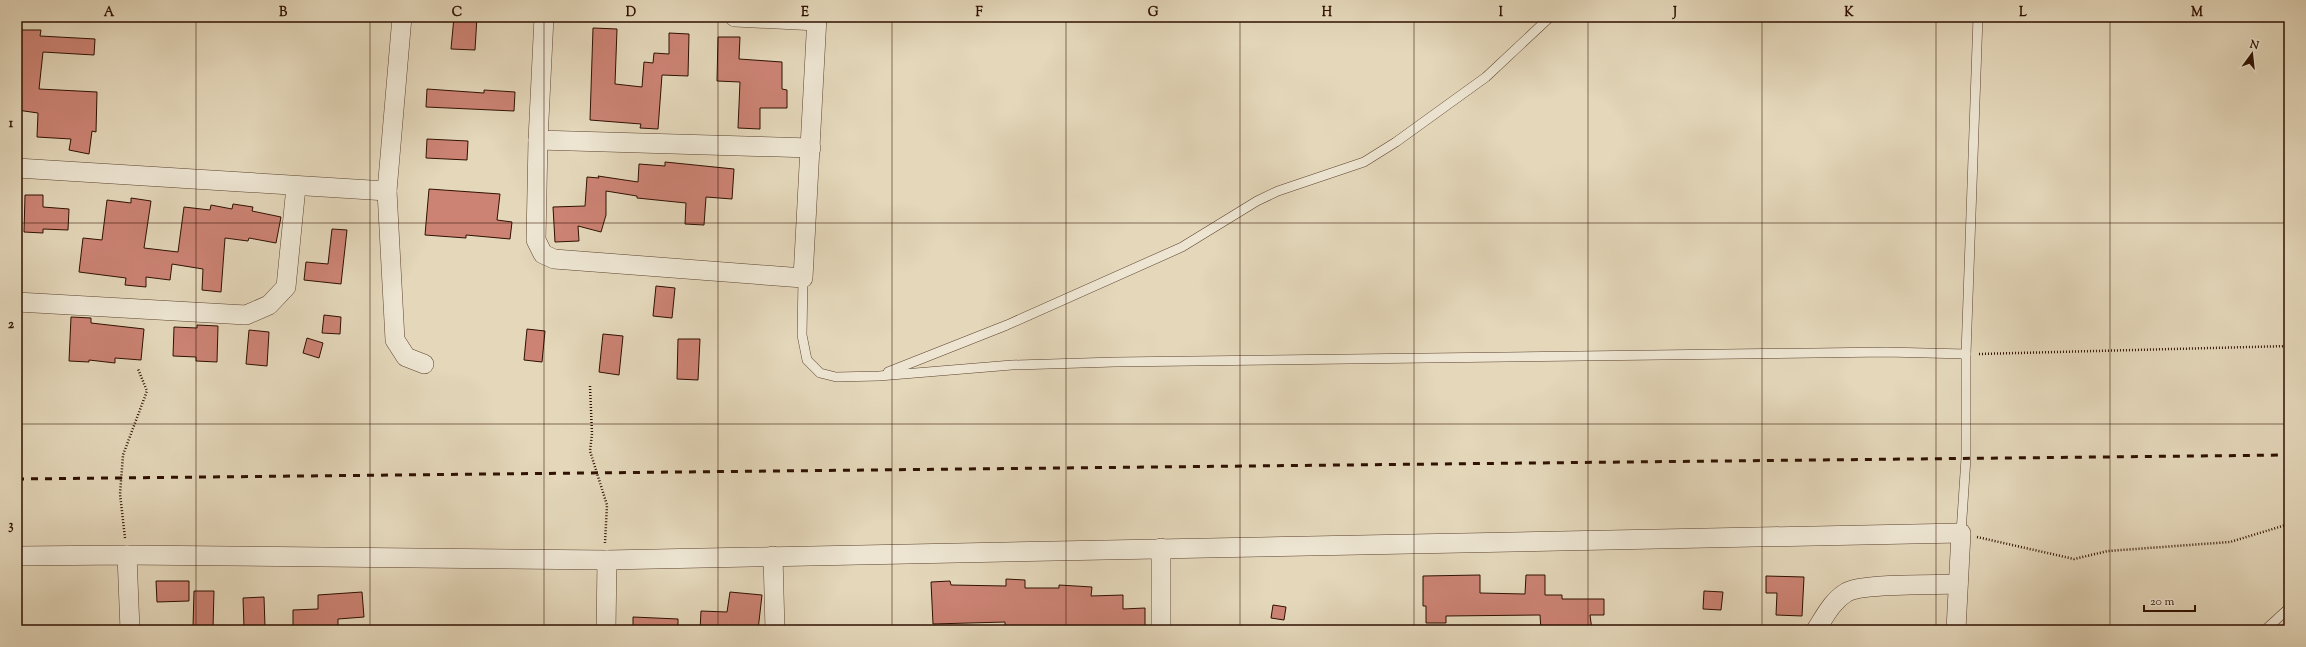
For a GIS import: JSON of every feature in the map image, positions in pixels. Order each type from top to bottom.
[{"type":"street","points":[[402,17],[387,191],[395,340],[406,357],[424,364]]},
{"type":"street","points":[[544,17],[538,140],[536,240],[543,254],[554,259],[803,278],[817,19],[735,17]]},
{"type":"street","points":[[538,140],[811,148]]},
{"type":"street","points":[[17,168],[296,187],[387,191]]},
{"type":"street","points":[[17,302],[246,315],[269,305],[286,287],[296,187]]},
{"type":"street","points":[[17,556],[127,555],[607,560],[1161,548],[1961,534],[1956,630]]},
{"type":"street","points":[[1161,548],[1161,630]]},
{"type":"street","points":[[127,555],[130,630]]},
{"type":"street","points":[[773,556],[775,630]]},
{"type":"street","points":[[606,630],[607,560]]},
{"type":"street","points":[[1816,630],[1836,601],[1848,591],[1864,588],[1958,584]]},
{"type":"lane","points":[[879,376],[1007,325],[1182,247],[1257,201],[1278,191],[1364,162],[1402,138],[1486,77],[1550,17]]},
{"type":"lane","points":[[1961,534],[1966,458],[1966,354],[1978,17]]},
{"type":"lane","points":[[803,278],[802,335],[807,360],[820,372],[836,377],[879,376],[1012,365],[1115,362],[1886,352],[1966,354]]},
{"type":"lane","points":[[2265,630],[2289,608]]},
{"type":"path","points":[[1966,354],[2289,346]]},
{"type":"path","points":[[127,555],[120,478],[123,455],[147,390],[138,369]]},
{"type":"path","points":[[590,386],[592,434],[590,451],[607,505],[605,537],[607,560]]},
{"type":"path","points":[[1961,534],[2074,559],[2108,551],[2230,542],[2257,536],[2289,524]]},
{"type":"building","points":[[454,17],[477,17],[475,50],[451,49]]},
{"type":"building","points":[[593,28],[617,29],[615,84],[642,87],[644,62],[653,63],[654,53],[669,54],[669,33],[689,34],[688,76],[662,75],[658,129],[640,128],[641,124],[590,120]]},
{"type":"building","points":[[17,30],[41,30],[40,36],[95,39],[94,55],[43,52],[39,89],[97,92],[96,132],[92,131],[89,154],[69,150],[71,139],[37,137],[38,113],[17,110]]},
{"type":"building","points":[[718,37],[740,37],[739,59],[782,62],[782,89],[787,90],[787,108],[760,108],[760,129],[738,128],[740,82],[717,81]]},
{"type":"building","points":[[427,89],[484,93],[484,90],[515,92],[514,111],[426,107]]},
{"type":"building","points":[[427,139],[468,141],[467,160],[426,158]]},
{"type":"building","points":[[665,162],[734,169],[732,199],[706,197],[704,225],[685,224],[686,203],[637,198],[637,196],[606,191],[606,215],[601,232],[578,226],[579,241],[555,242],[553,207],[585,206],[587,177],[599,178],[598,176],[638,182],[639,164],[665,166]]},
{"type":"building","points":[[429,189],[500,194],[497,220],[512,222],[510,239],[466,235],[466,238],[425,235]]},
{"type":"building","points":[[25,195],[43,195],[43,207],[69,209],[68,230],[43,229],[43,233],[24,232]]},
{"type":"building","points":[[131,198],[151,201],[144,248],[178,252],[184,207],[210,210],[211,205],[232,209],[233,204],[253,207],[252,211],[281,217],[276,243],[249,238],[248,241],[225,238],[221,292],[202,290],[203,269],[172,264],[170,280],[146,277],[146,287],[125,285],[126,278],[79,272],[83,238],[102,240],[107,200],[131,203]]},
{"type":"building","points":[[332,229],[347,230],[341,284],[304,280],[306,262],[328,264]]},
{"type":"building","points":[[656,286],[675,288],[672,318],[653,316]]},
{"type":"building","points":[[324,315],[341,317],[340,334],[322,333]]},
{"type":"building","points":[[71,317],[91,318],[91,323],[144,329],[141,360],[115,358],[115,363],[89,360],[89,362],[69,361]]},
{"type":"building","points":[[197,325],[218,326],[217,362],[196,361],[196,357],[173,356],[174,327],[197,328]]},
{"type":"building","points":[[527,329],[545,331],[542,362],[524,360]]},
{"type":"building","points":[[249,330],[269,332],[267,366],[246,364]]},
{"type":"building","points":[[603,334],[623,336],[619,375],[599,372]]},
{"type":"building","points":[[307,338],[323,343],[319,358],[303,353]]},
{"type":"building","points":[[678,339],[700,339],[698,380],[677,379]]},
{"type":"building","points":[[1480,575],[1480,593],[1525,594],[1526,575],[1545,575],[1545,595],[1562,595],[1562,599],[1604,599],[1604,615],[1590,615],[1592,630],[1541,630],[1540,615],[1446,616],[1446,623],[1426,623],[1426,606],[1423,606],[1423,576]]},
{"type":"building","points":[[1766,576],[1804,577],[1802,616],[1776,615],[1777,593],[1766,593]]},
{"type":"building","points":[[1006,579],[1025,580],[1025,588],[1059,588],[1059,585],[1092,587],[1091,596],[1123,595],[1123,609],[1145,608],[1145,629],[1005,628],[1005,622],[933,624],[931,582],[950,581],[951,585],[1006,586]]},
{"type":"building","points":[[156,581],[189,581],[189,601],[157,602]]},
{"type":"building","points":[[194,591],[214,591],[213,628],[193,627]]},
{"type":"building","points":[[1704,591],[1723,592],[1721,610],[1703,609]]},
{"type":"building","points":[[362,592],[364,617],[338,619],[338,628],[293,629],[293,610],[318,609],[318,595]]},
{"type":"building","points":[[730,592],[762,595],[758,630],[700,630],[701,611],[727,612]]},
{"type":"building","points":[[264,597],[265,627],[244,627],[243,598]]},
{"type":"building","points":[[1273,605],[1286,607],[1284,620],[1271,618]]},
{"type":"building","points":[[633,617],[678,619],[678,630],[633,630]]},
{"type":"railway","points":[[17,479],[2289,455]]}]
